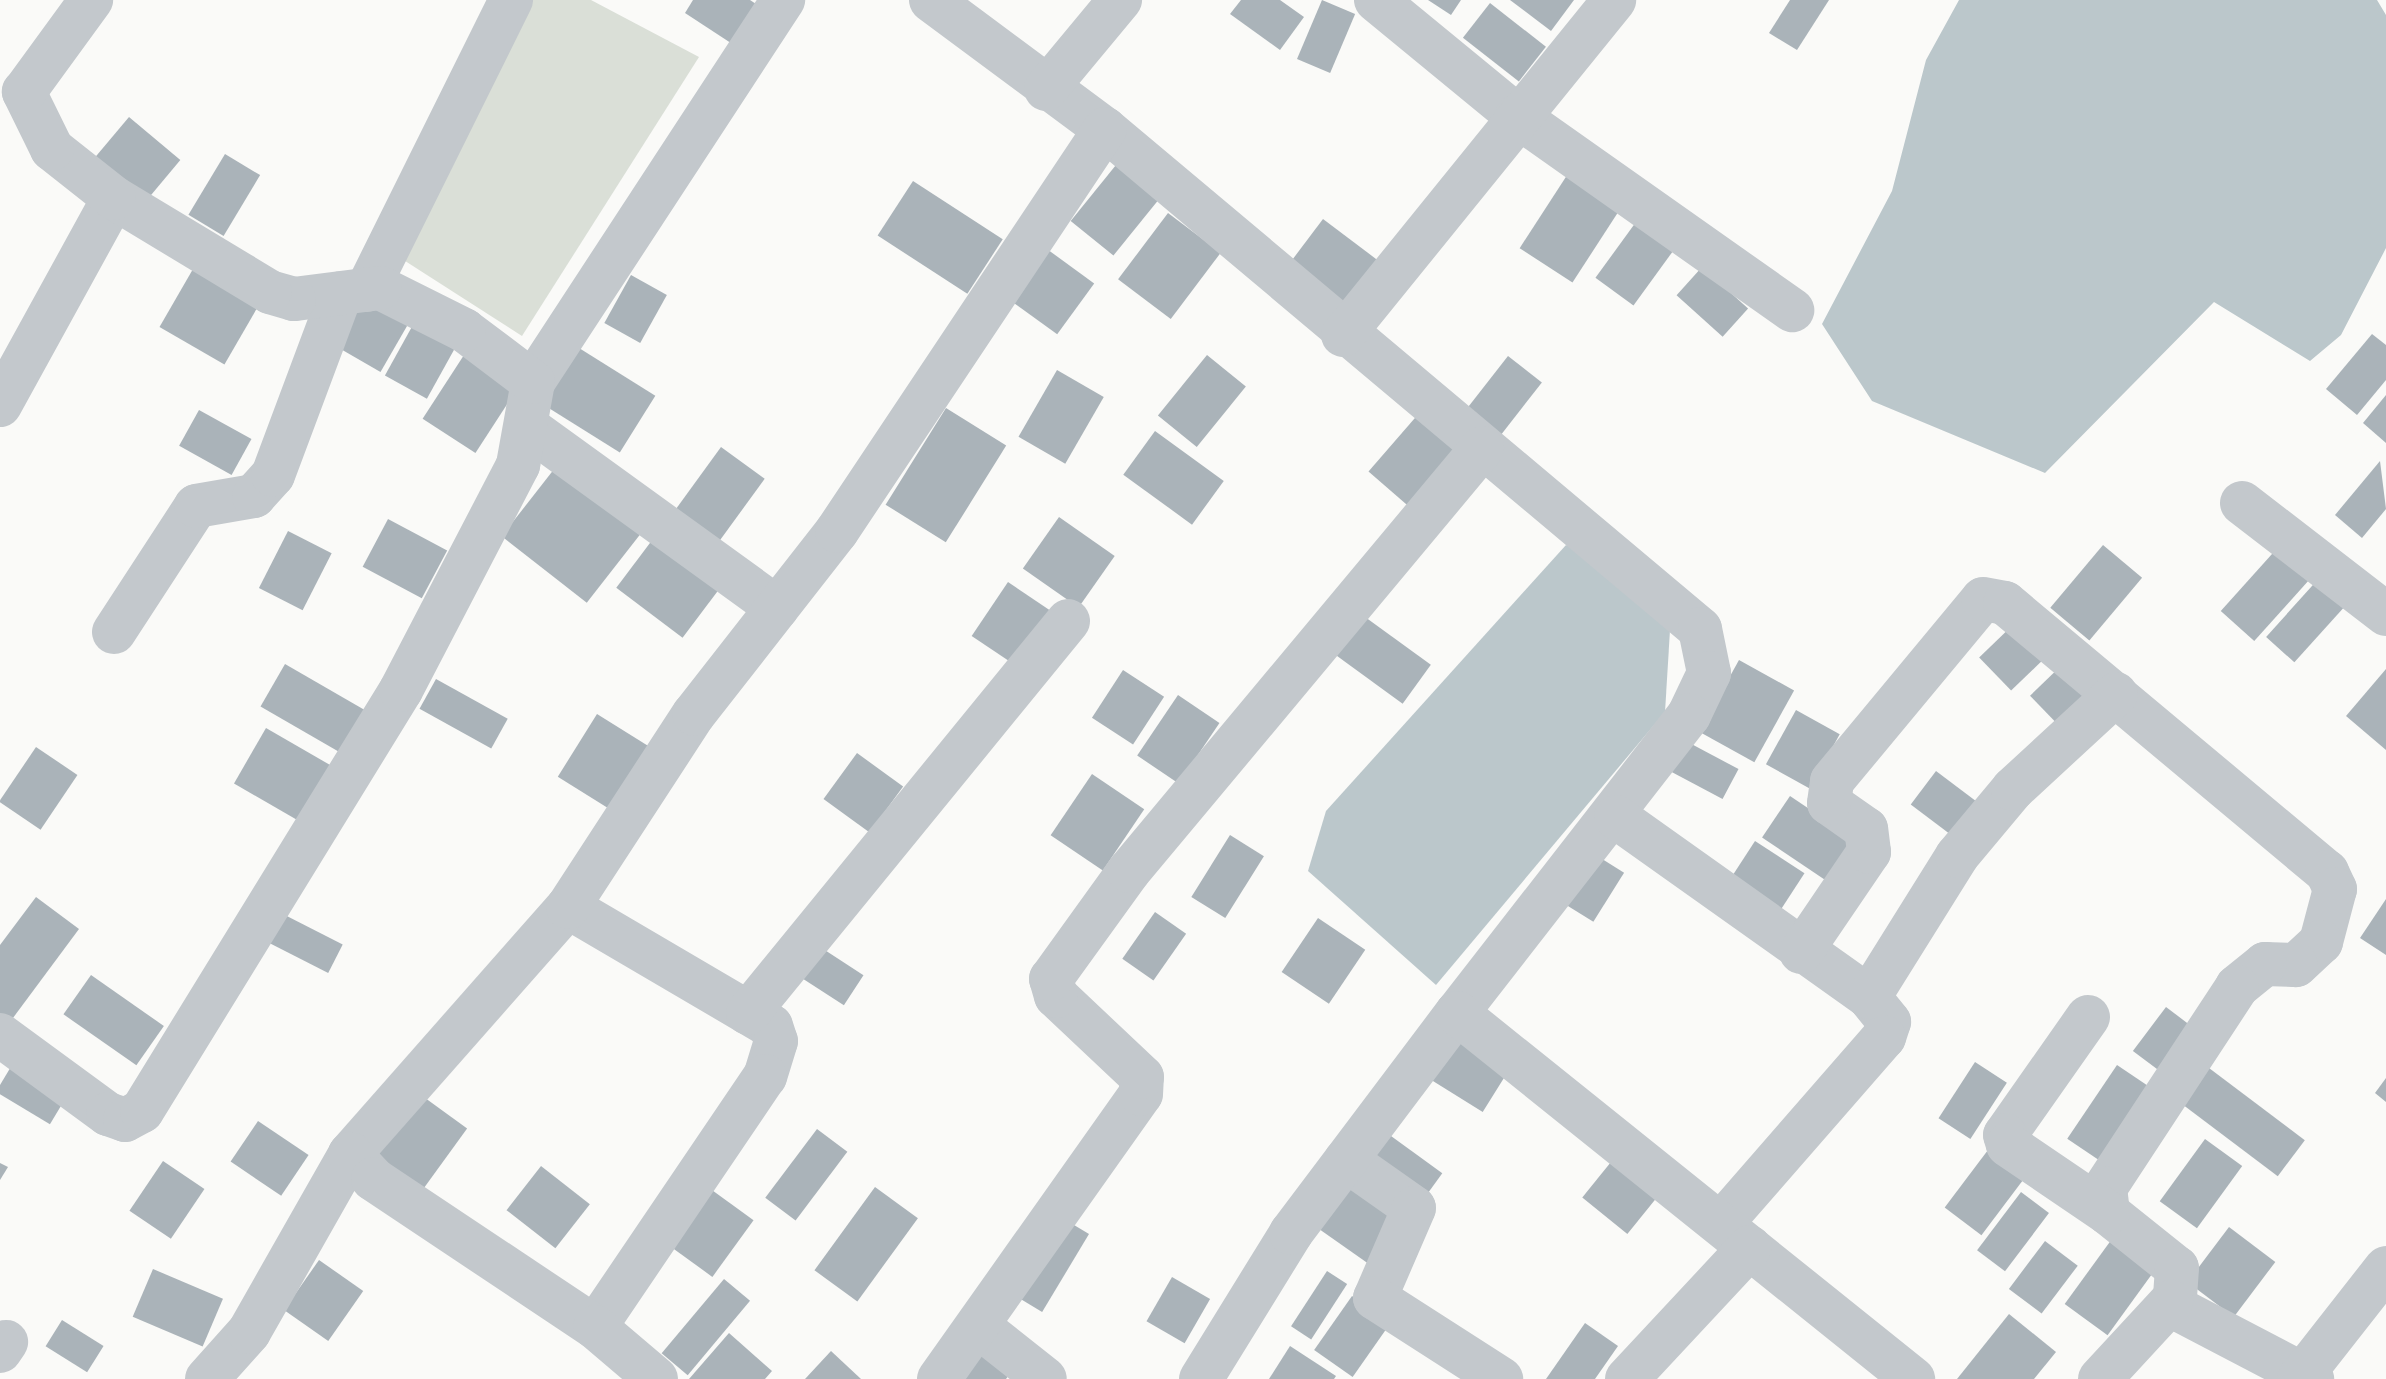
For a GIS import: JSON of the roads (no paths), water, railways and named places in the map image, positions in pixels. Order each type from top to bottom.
[{"type":"street","points":[[91,0],[12,85],[52,149],[114,198],[270,292],[294,299],[380,288],[464,330],[533,382]]},
{"type":"street","points":[[114,632],[196,506],[254,496],[273,475],[354,292],[511,0]]},
{"type":"street","points":[[0,1035],[108,1114],[125,1120],[142,1111],[401,690],[518,465],[533,382],[783,0]]},
{"type":"street","points":[[931,0],[1046,89],[1105,129],[1343,335],[1391,366],[1482,448],[1679,609],[1709,649],[1705,688],[1616,817],[1457,1013],[1291,1233],[1201,1379]]},
{"type":"street","points":[[1046,89],[1120,0]]},
{"type":"street","points":[[1376,0],[1517,116],[1792,310]]},
{"type":"street","points":[[1343,335],[1517,116],[1614,0]]},
{"type":"street","points":[[207,1379],[249,1332],[350,1154],[568,907],[694,714],[837,531],[1105,129]]},
{"type":"street","points":[[0,405],[114,198]]},
{"type":"street","points":[[526,426],[777,608]]},
{"type":"street","points":[[939,1379],[1143,1087],[1142,1077],[1056,996],[1051,979],[1167,824],[1482,448]]},
{"type":"street","points":[[2242,503],[2386,614]]},
{"type":"street","points":[[1801,952],[1869,852],[1866,829],[1829,803],[1832,781],[1983,599],[2005,603],[2327,872],[2336,909],[2321,942],[2296,965],[2265,964],[2237,987],[2105,1188],[2108,1213]]},
{"type":"street","points":[[748,1013],[1068,621]]},
{"type":"street","points":[[1869,997],[1957,856],[2013,789],[2116,694]]},
{"type":"street","points":[[1616,817],[1801,952],[1885,1009],[1884,1037],[1627,1379]]},
{"type":"street","points":[[568,907],[748,1013],[775,1033],[765,1076],[595,1327]]},
{"type":"street","points":[[1457,1013],[1913,1379]]},
{"type":"street","points":[[2088,1017],[2005,1135],[2008,1145],[2108,1213],[2177,1268],[2171,1302],[2100,1379]]},
{"type":"street","points":[[350,1154],[373,1179],[595,1327],[656,1379]]},
{"type":"street","points":[[1346,1160],[1414,1208],[1375,1298],[1501,1379]]},
{"type":"street","points":[[2171,1302],[2305,1377],[2386,1268]]},
{"type":"street","points":[[978,1326],[1045,1379]]}]
